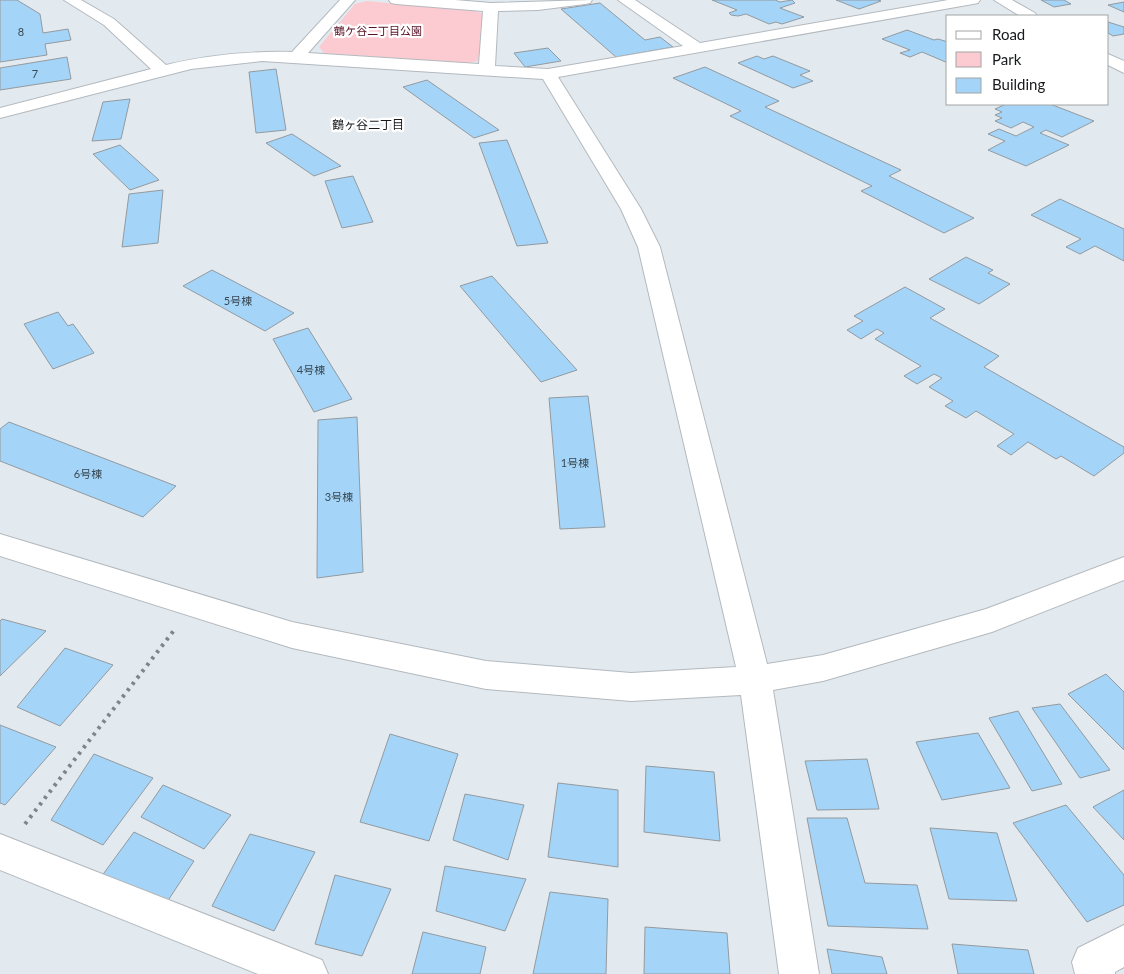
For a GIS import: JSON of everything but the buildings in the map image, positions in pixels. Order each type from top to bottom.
[{"type":"street","points":[[71,0],[109,22],[162,70]]},
{"type":"street","points":[[296,57],[348,0]]},
{"type":"street","points":[[396,0],[490,8],[538,6],[585,0]]},
{"type":"street","points":[[625,0],[696,47]]},
{"type":"street","points":[[0,113],[162,70],[223,59],[262,56],[296,57],[548,74],[973,0]]},
{"type":"street","points":[[1001,0],[1028,15]]},
{"type":"street","points":[[487,71],[490,8]]},
{"type":"street","points":[[1109,60],[1124,68]]},
{"type":"street","points":[[548,74],[630,209],[649,247],[755,680],[799,974]]},
{"type":"street","points":[[0,545],[292,635],[486,675],[631,686],[755,680],[823,668],[992,620],[1124,568]]},
{"type":"street","points":[[1,852],[308,974]]},
{"type":"street","points":[[1095,974],[1092,962],[1124,945]]},
{"type":"path","points":[[1,852],[193,605]]},
{"type":"green space","name":"鶴ケ谷二丁目公園","points":[[367,1],[475,11],[484,14],[478,61],[467,63],[324,53],[319,47],[355,4]]},
{"type":"district","name":"鶴ヶ谷二丁目","points":[[368,124]]}]
